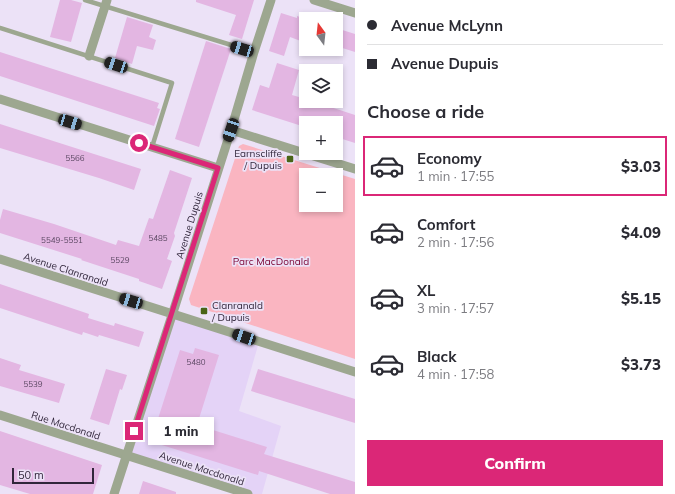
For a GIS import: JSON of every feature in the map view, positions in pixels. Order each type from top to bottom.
[{"type":"street","name":"Avenue Dupuis","points":[[114,494],[231,130],[271,0]]},
{"type":"street","points":[[314,0],[355,13]]},
{"type":"street","points":[[89,56],[106,3]]},
{"type":"street","points":[[0,99],[218,168]]},
{"type":"street","points":[[231,130],[355,169]]},
{"type":"street","name":"Avenue Clanranald","points":[[0,259],[355,372]]},
{"type":"street","name":"Rue Macdonald","points":[[0,415],[126,455]]},
{"type":"street","name":"Avenue Macdonald","points":[[126,455],[248,494]]},
{"type":"lane","points":[[85,0],[106,3],[254,52]]},
{"type":"lane","points":[[0,28],[172,83],[152,147]]},
{"type":"shaded area","points":[[172,314],[259,342],[239,411],[281,426],[262,494],[248,494],[126,455]]},
{"type":"green space","name":"Parc MacDonald","points":[[243,144],[320,168],[299,168],[299,212],[343,212],[343,175],[355,179],[355,359],[191,305],[189,299],[239,146]]},
{"type":"building","points":[[60,0],[71,0],[82,3],[71,42],[50,37]]},
{"type":"building","points":[[196,0],[254,0],[242,39],[229,35],[236,15],[196,2]]},
{"type":"building","points":[[281,13],[297,18],[297,16],[299,17],[299,40],[290,37],[284,56],[269,51]]},
{"type":"building","points":[[127,17],[153,25],[149,37],[156,40],[153,50],[137,46],[132,64],[115,58]]},
{"type":"building","points":[[343,30],[355,34],[355,52],[343,48]]},
{"type":"building","points":[[206,41],[231,49],[199,147],[175,139]]},
{"type":"building","points":[[0,52],[159,103],[157,108],[160,109],[154,126],[0,76]]},
{"type":"building","points":[[277,63],[299,70],[292,95],[299,97],[299,108],[334,108],[355,115],[355,143],[343,139],[343,116],[299,116],[299,125],[252,110],[260,85],[269,88]]},
{"type":"building","points":[[0,124],[141,169],[134,190],[0,148]]},
{"type":"building","points":[[170,170],[192,178],[174,233],[175,236],[167,259],[172,261],[162,289],[139,281],[139,279],[81,260],[82,259],[0,233],[0,220],[3,209],[116,245],[118,240],[139,246],[149,218],[153,219]]},
{"type":"building","points":[[0,284],[89,314],[88,318],[114,326],[115,323],[144,332],[139,347],[99,335],[98,337],[83,332],[82,335],[0,308]]},
{"type":"building","points":[[195,348],[219,355],[197,425],[267,447],[264,454],[355,482],[355,494],[330,494],[259,471],[258,475],[149,441],[155,424],[156,425],[180,350],[193,354]]},
{"type":"building","points":[[0,358],[21,365],[19,370],[65,384],[59,403],[0,386]]},
{"type":"building","points":[[106,369],[127,375],[122,390],[120,389],[109,425],[90,419]]},
{"type":"building","points":[[258,369],[355,399],[355,423],[251,391]]},
{"type":"building","points":[[0,431],[102,465],[93,494],[30,494],[0,485]]},
{"type":"building","points":[[143,481],[176,492],[176,494],[139,494]]},
{"type":"place","name":"Earnscliffe / Dupuis","points":[[290,159]]},
{"type":"place","name":"Clanranald / Dupuis","points":[[204,311]]},
{"type":"route","points":[[134,431],[218,168],[139,143]]}]
